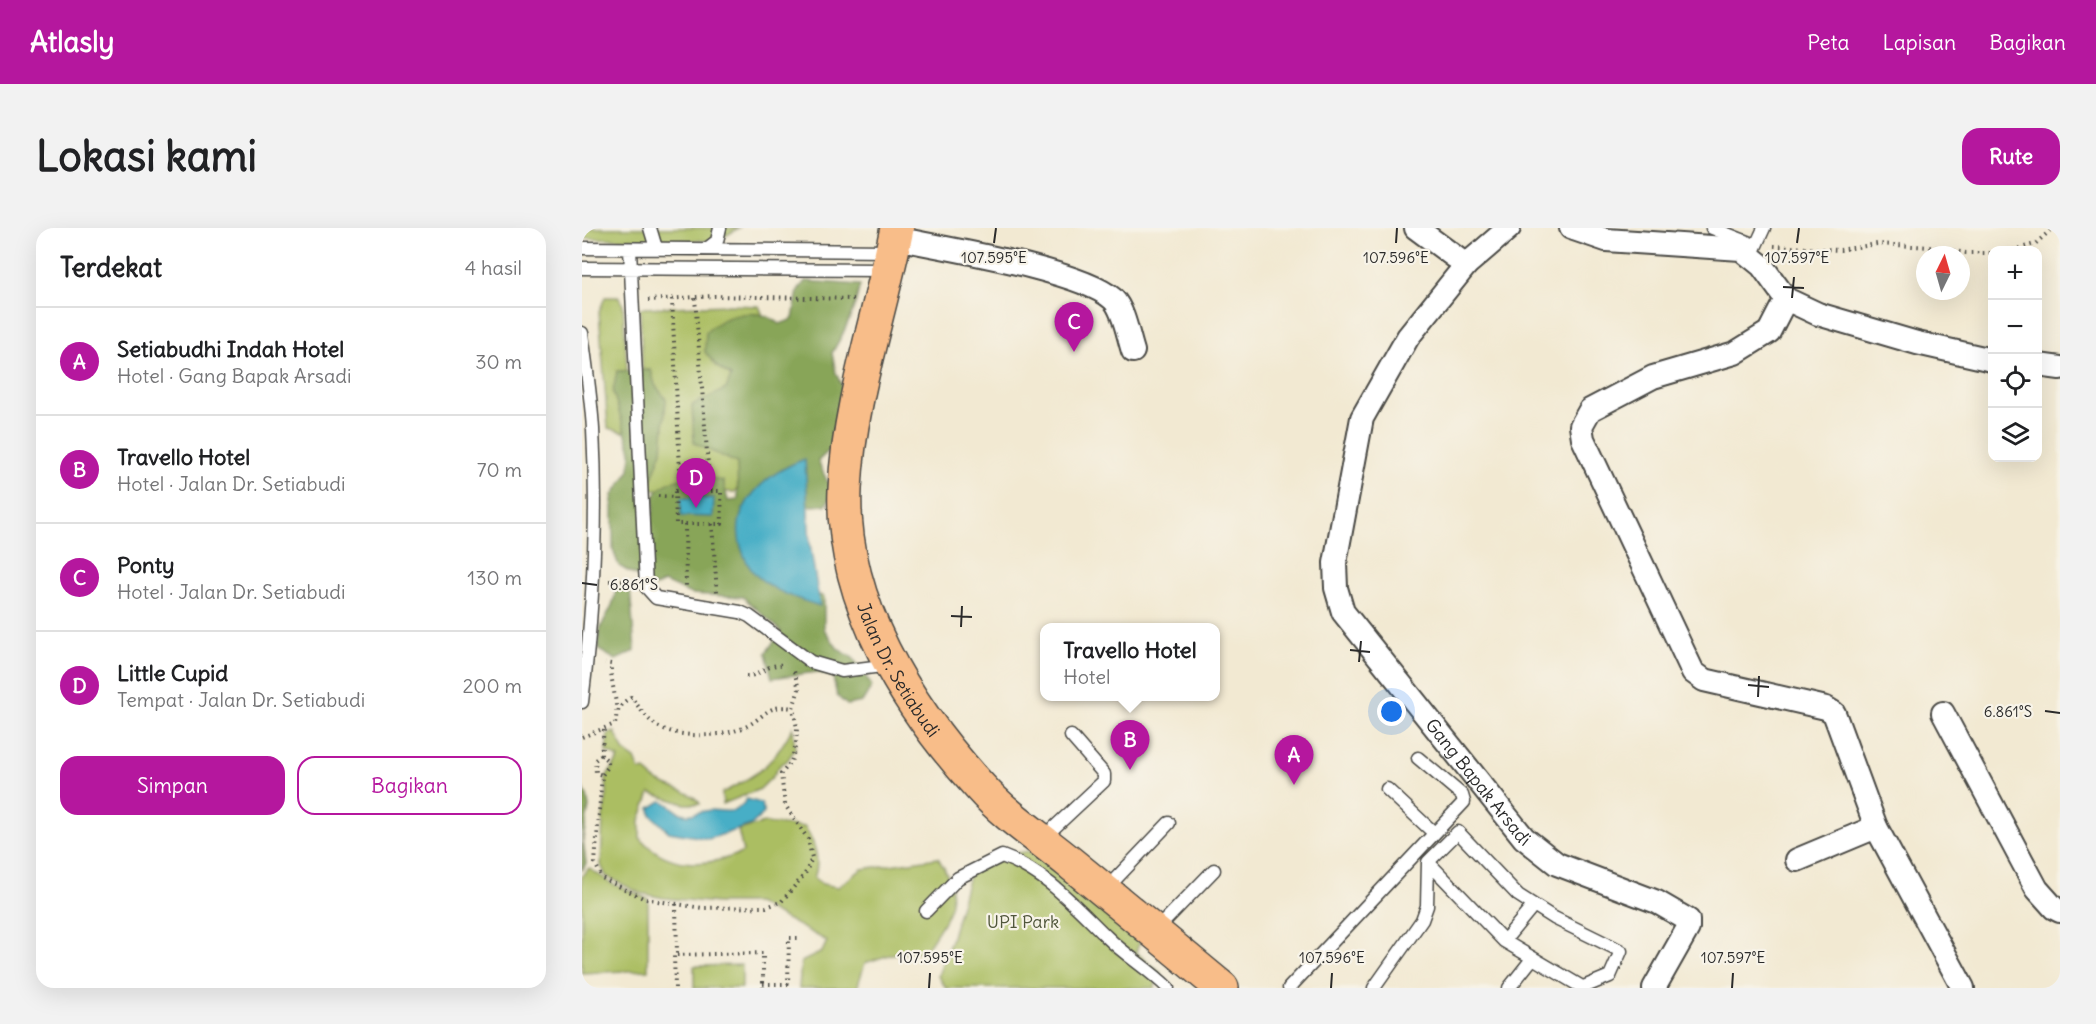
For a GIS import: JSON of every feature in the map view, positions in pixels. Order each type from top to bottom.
[{"type":"main road","name":"Jalan Dr. Setiabudi","points":[[891,257],[855,406],[845,491],[850,559],[864,602],[891,665],[919,710],[982,789],[1222,988]]},
{"type":"street","points":[[1416,228],[1466,265]]},
{"type":"street","name":"Gang Bapak Arsadi","points":[[1509,228],[1466,265],[1408,337],[1362,418],[1335,563],[1336,588],[1343,612],[1524,838],[1557,864],[1657,902],[1688,920],[1688,928],[1654,988]]},
{"type":"street","points":[[1571,228],[1606,240],[1754,250],[1786,299],[1818,314],[1917,343],[1988,359]]},
{"type":"street","points":[[891,257],[1052,272],[1090,286],[1116,303],[1133,351]]},
{"type":"street","points":[[1786,299],[1769,332],[1735,353],[1653,376],[1590,410],[1581,426],[1583,439],[1693,672],[1704,680],[1826,708],[1834,713],[1876,827],[1963,988]]},
{"type":"street","points":[[2042,366],[2060,368]]},
{"type":"street","points":[[1943,713],[2037,889],[2060,911]]},
{"type":"street","points":[[1797,860],[1876,827]]},
{"type":"lane","points":[[650,228],[656,248]]},
{"type":"lane","points":[[708,248],[717,241],[720,228]]},
{"type":"lane","points":[[1712,228],[1754,250],[1764,228]]},
{"type":"lane","points":[[582,248],[708,248],[891,257]]},
{"type":"lane","points":[[630,249],[646,581],[652,596],[749,616],[811,662],[842,671],[891,665]]},
{"type":"lane","points":[[582,268],[891,257]]},
{"type":"lane","points":[[582,333],[593,580],[582,702]]},
{"type":"lane","points":[[1042,840],[1104,781],[1104,774],[1071,736]]},
{"type":"lane","points":[[1289,988],[1464,802],[1462,795],[1418,758]]},
{"type":"lane","points":[[1387,789],[1434,834]]},
{"type":"lane","points":[[1105,891],[1169,823]]},
{"type":"lane","points":[[1374,988],[1422,920],[1427,906],[1428,862],[1455,833],[1460,833],[1518,896],[1621,951],[1610,976],[1582,987],[1504,941],[1428,862]]},
{"type":"lane","points":[[926,911],[958,878],[1002,856],[1024,864],[1065,894],[1108,939],[1168,988]]},
{"type":"lane","points":[[1154,932],[1214,870]]},
{"type":"lane","points":[[1504,941],[1533,906]]},
{"type":"lane","points":[[1509,988],[1532,959]]},
{"type":"path","points":[[2028,246],[2035,244],[2053,228]]},
{"type":"path","points":[[1754,250],[1840,249],[1877,244],[1988,253]]},
{"type":"path","points":[[632,302],[695,297],[891,257]]},
{"type":"path","points":[[695,297],[710,491]]},
{"type":"path","points":[[672,299],[681,491]]},
{"type":"path","points":[[675,491],[710,491],[721,491],[722,524],[676,525],[675,491]]},
{"type":"path","points":[[654,496],[675,497]]},
{"type":"path","points":[[685,524],[686,603]]},
{"type":"path","points":[[712,524],[718,608]]},
{"type":"path","points":[[593,580],[646,581]]},
{"type":"path","points":[[601,755],[608,761],[608,767],[602,775],[595,863],[602,878],[645,899],[676,904],[717,909],[766,907],[781,902],[805,874],[812,858],[808,839],[785,805],[782,774],[791,762],[795,749],[797,728],[792,708],[799,689],[793,667],[795,659],[805,658]]},
{"type":"path","points":[[584,662],[611,664],[610,682],[618,711]]},
{"type":"path","points":[[746,676],[753,677],[770,665],[793,667]]},
{"type":"path","points":[[582,737],[615,724],[618,711],[631,697],[652,722],[663,728],[703,735],[720,735],[747,726],[771,707],[792,708]]},
{"type":"path","points":[[602,775],[596,772],[594,767],[595,760],[601,755],[604,730]]},
{"type":"path","points":[[676,904],[677,955]]},
{"type":"path","points":[[675,988],[674,955],[763,954],[763,986],[788,986],[789,938],[798,938]]},
{"type":"green space","points":[[582,228],[739,228],[717,241],[582,238]]},
{"type":"green space","points":[[805,281],[860,285],[849,320],[832,353],[836,373],[846,396],[838,442],[818,461],[833,494],[826,505],[809,506],[796,502],[794,584],[824,597],[824,629],[838,649],[853,658],[872,686],[862,702],[847,705],[837,696],[833,677],[817,672],[772,678],[766,653],[781,631],[743,597],[691,594],[664,582],[655,587],[619,566],[613,550],[613,495],[630,470],[631,451],[613,392],[617,371],[651,370],[655,385],[666,399],[662,451],[652,478],[649,510],[653,514],[654,497],[661,488],[677,480],[696,478],[723,481],[728,501],[738,500],[737,463],[694,443],[692,405],[726,389],[731,376],[717,367],[705,352],[706,332],[723,320],[742,314],[762,315],[780,324],[793,319],[798,291]]},
{"type":"green space","points":[[605,297],[620,297],[623,305],[631,434],[608,428],[599,312]]},
{"type":"green space","points":[[759,306],[766,323],[760,453],[735,492],[647,490],[640,308]]},
{"type":"green space","points":[[616,588],[630,588],[635,651],[616,660],[599,650],[599,640],[602,625],[615,597]]},
{"type":"green space","points":[[793,727],[795,749],[787,761],[780,765],[760,789],[723,804],[722,793],[746,780],[772,760]]},
{"type":"green space","name":"UPI Park","points":[[615,732],[625,752],[635,759],[640,771],[645,770],[651,777],[689,794],[700,804],[685,804],[650,793],[640,820],[640,838],[650,848],[673,860],[686,863],[712,862],[743,852],[738,830],[764,823],[805,827],[816,852],[817,865],[814,878],[822,884],[838,887],[862,869],[938,858],[951,884],[952,896],[941,927],[925,951],[892,954],[865,963],[857,988],[799,988],[801,962],[822,952],[827,941],[757,903],[718,903],[664,898],[640,893],[606,876],[601,865],[603,817],[607,794],[606,778],[619,758],[606,752],[608,734]]},
{"type":"green space","points":[[582,788],[587,795],[589,807],[583,839],[586,863],[582,871]]},
{"type":"green space","name":"UPI Park","points":[[1028,851],[1049,858],[1143,933],[1136,952],[1161,973],[1154,988],[946,988],[938,976],[951,940],[970,872],[1002,856]]},
{"type":"green space","points":[[589,868],[611,883],[648,899],[648,970],[582,973],[582,877]]},
{"type":"green space","points":[[742,965],[742,988],[694,988],[694,966]]},
{"type":"water","points":[[805,459],[810,544],[820,606],[779,591],[757,576],[745,559],[739,531],[740,517],[755,492],[778,472]]},
{"type":"water","points":[[681,498],[714,498],[713,517],[681,516]]},
{"type":"water","points":[[747,799],[761,803],[764,813],[751,825],[709,839],[669,832],[651,815],[650,808],[661,801],[684,814],[711,810],[732,811]]},
{"type":"place","name":"Ponty","points":[[1074,352]]},
{"type":"place","name":"Little Cupid","points":[[696,508]]},
{"type":"place","name":"Travello Hotel","points":[[1130,770]]},
{"type":"place","name":"Setiabudhi Indah Hotel","points":[[1294,785]]}]
